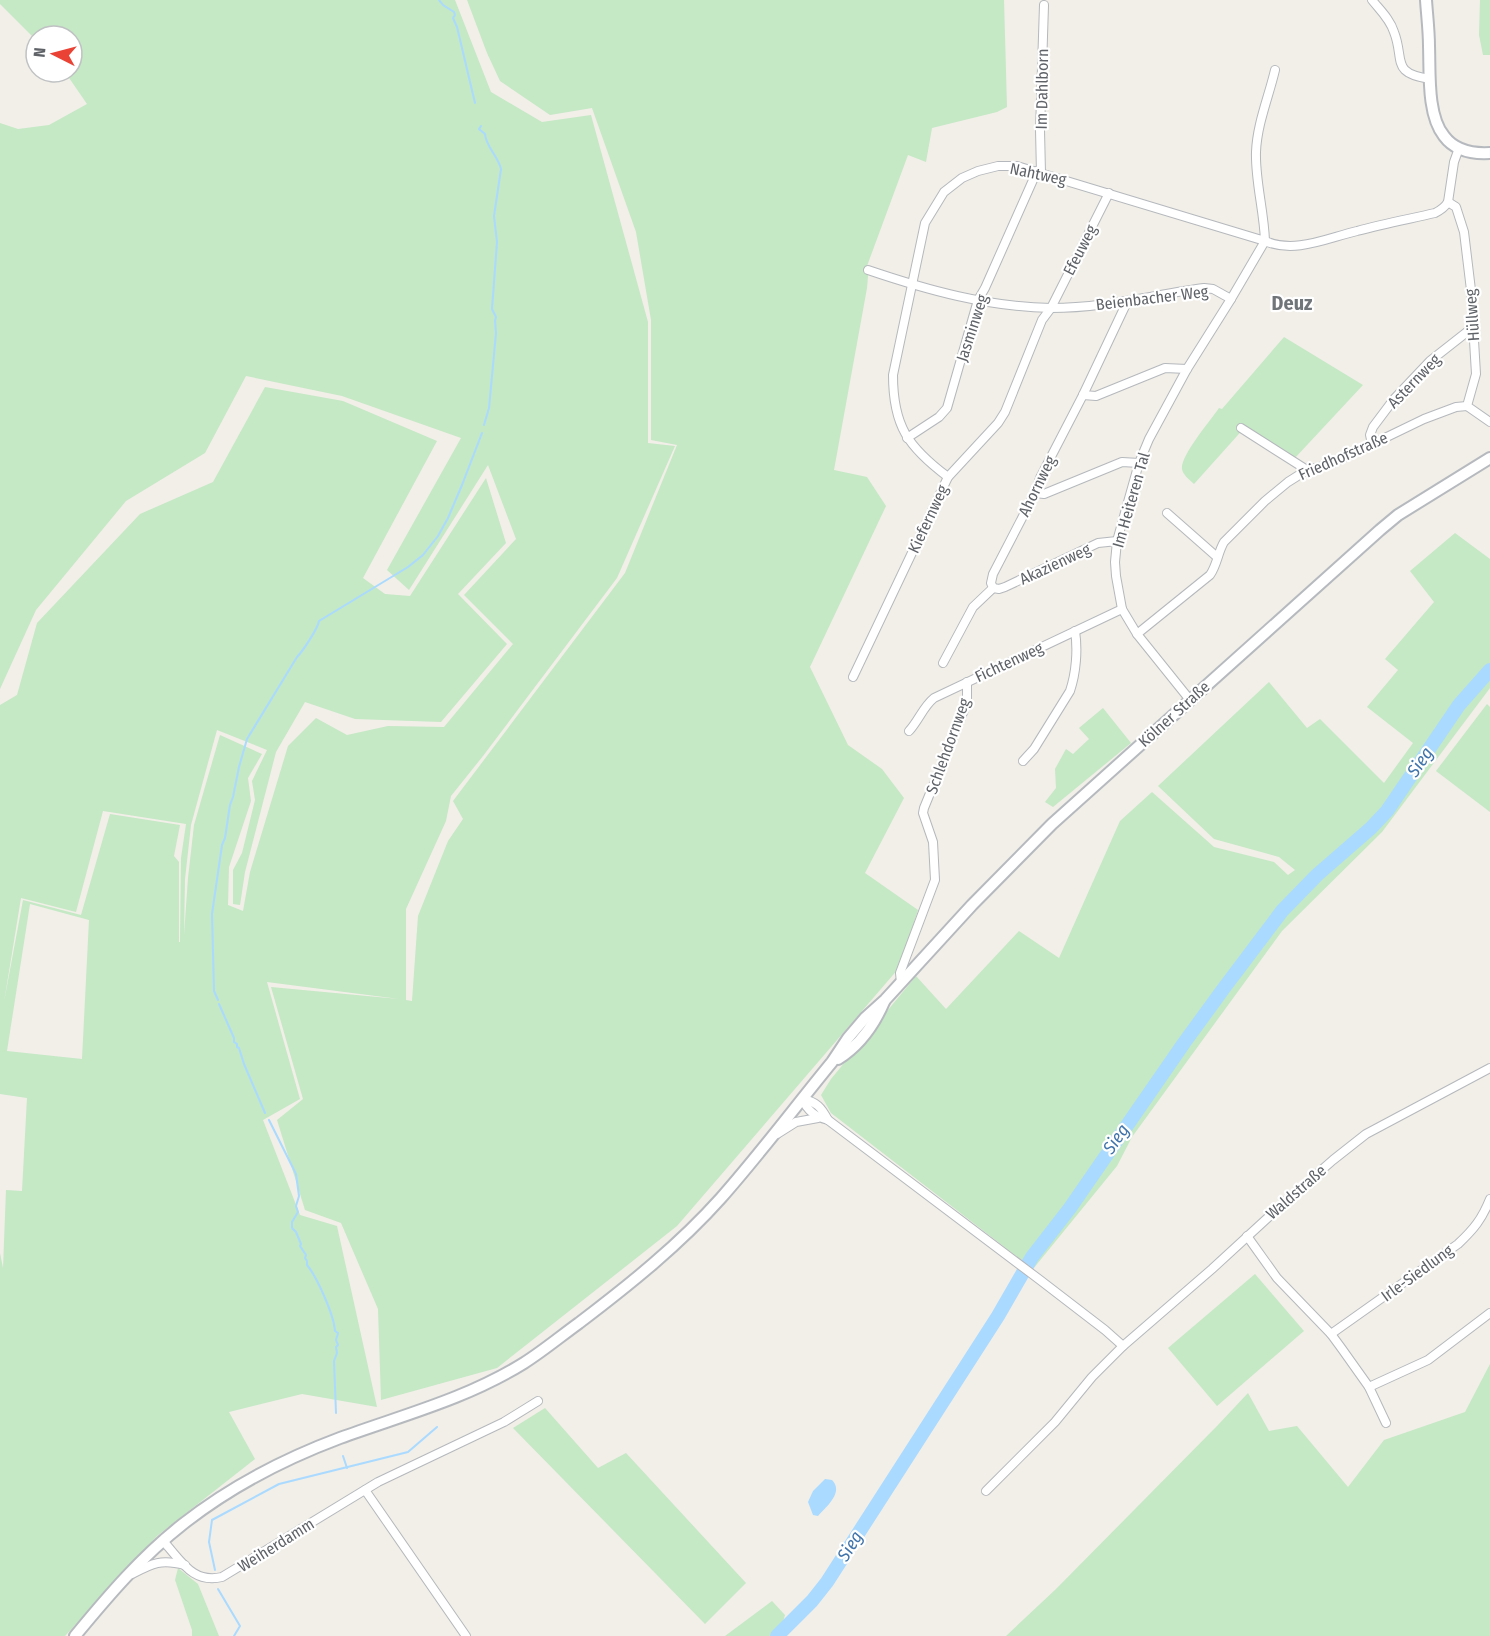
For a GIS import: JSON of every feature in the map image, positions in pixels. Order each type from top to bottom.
[{"type":"main road","points":[[1426,0],[1430,79],[1436,123],[1450,143],[1473,152],[1490,153]]},
{"type":"main road","name":"Kölner Straße","points":[[75,1636],[128,1576],[163,1541],[196,1514],[267,1469],[340,1438],[396,1420],[495,1380],[526,1362],[603,1305],[690,1231],[720,1199],[832,1062],[844,1055],[865,1035],[885,1000],[972,905],[1052,824],[1380,530],[1415,504],[1490,459]]},
{"type":"street","points":[[1372,0],[1392,27],[1404,69],[1410,74],[1430,79]]},
{"type":"street","name":"Im Dahlborn","points":[[1039,172],[1044,5]]},
{"type":"street","points":[[1275,69],[1256,150],[1265,241],[1274,244],[1303,245],[1435,213],[1448,202],[1454,162],[1459,148]]},
{"type":"street","name":"Nahtweg","points":[[948,477],[920,453],[907,438],[897,415],[893,396],[893,375],[925,223],[944,192],[962,178],[998,166],[1017,165],[1265,241]]},
{"type":"street","name":"Jasminweg","points":[[907,438],[939,417],[947,408],[978,300],[986,288],[1039,172]]},
{"type":"street","name":"Efeuweg","points":[[1051,308],[1109,193]]},
{"type":"street","name":"Hüllweg","points":[[1448,202],[1456,207],[1464,231],[1471,290],[1476,374],[1467,406]]},
{"type":"street","name":"Beienbacher Weg","points":[[868,270],[911,285],[978,300],[1051,308],[1127,302],[1204,288],[1214,289],[1231,299],[1265,241]]},
{"type":"street","name":"Im Heiteren Tal","points":[[1190,700],[1137,634],[1122,609],[1116,576],[1117,541],[1138,463],[1187,369],[1231,299]]},
{"type":"street","name":"Ahornweg","points":[[944,663],[974,607],[993,588],[991,583],[993,573],[1035,493],[1040,477],[1083,395],[1127,302]]},
{"type":"street","name":"Kiefernweg","points":[[854,677],[948,477],[998,423],[1005,412],[1042,320],[1051,308]]},
{"type":"street","name":"Asternweg","points":[[1372,444],[1370,435],[1373,427],[1394,399],[1430,361],[1472,328]]},
{"type":"street","points":[[1083,395],[1096,396],[1165,368],[1187,369]]},
{"type":"street","name":"Friedhofstraße","points":[[1137,634],[1210,575],[1215,569],[1217,556],[1224,542],[1265,501],[1288,482],[1307,470],[1331,464],[1424,419],[1456,406],[1467,406]]},
{"type":"street","points":[[1467,406],[1490,422]]},
{"type":"street","points":[[1241,428],[1307,470]]},
{"type":"street","points":[[1035,493],[1044,494],[1122,462],[1138,463]]},
{"type":"street","points":[[1167,513],[1217,556]]},
{"type":"street","name":"Akazienweg","points":[[993,588],[1005,587],[1098,543],[1117,541]]},
{"type":"street","name":"Fichtenweg","points":[[909,730],[916,723],[927,703],[934,698],[1122,609]]},
{"type":"street","points":[[1023,761],[1034,749],[1070,691],[1075,661],[1076,631]]},
{"type":"street","name":"Schlehdornweg","points":[[901,982],[900,973],[935,880],[933,842],[923,813],[964,710],[967,700],[967,682]]},
{"type":"street","name":"Waldstraße","points":[[986,1491],[1055,1422],[1092,1377],[1123,1346],[1333,1160],[1366,1134],[1490,1068]]},
{"type":"street","points":[[802,1099],[807,1109],[819,1118]]},
{"type":"street","points":[[802,1099],[813,1101],[822,1109],[828,1120],[1106,1330],[1123,1346]]},
{"type":"street","points":[[771,1138],[796,1122],[819,1118],[828,1120]]},
{"type":"street","name":"Irle-Siedlung","points":[[1330,1334],[1458,1244],[1474,1229],[1485,1213],[1490,1199]]},
{"type":"street","points":[[1247,1236],[1277,1278],[1330,1334],[1369,1387],[1386,1423]]},
{"type":"street","points":[[1369,1387],[1428,1360],[1490,1313]]},
{"type":"street","name":"Weiherdamm","points":[[163,1541],[194,1574],[214,1579],[222,1577],[365,1490],[504,1422],[538,1401]]},
{"type":"street","points":[[365,1490],[466,1636]]},
{"type":"street","name":"Weiherdamm","points":[[128,1576],[158,1562],[185,1565]]},
{"type":"green space","points":[[0,0],[455,0],[491,92],[542,122],[591,115],[648,322],[648,443],[675,446],[617,578],[451,796],[446,821],[406,909],[406,1000],[412,1001],[418,916],[448,841],[463,819],[453,801],[625,573],[677,445],[651,440],[651,320],[636,232],[592,108],[550,115],[500,81],[467,0],[1004,0],[1007,107],[997,112],[932,128],[926,162],[908,155],[867,266],[867,288],[834,470],[867,477],[886,506],[810,667],[848,745],[882,769],[904,798],[865,873],[918,910],[899,968],[677,1226],[497,1368],[381,1400],[378,1309],[341,1223],[305,1210],[277,1120],[303,1099],[271,987],[399,999],[267,982],[300,1099],[263,1120],[300,1215],[337,1226],[377,1407],[302,1394],[229,1412],[255,1459],[157,1536],[65,1636],[0,1636],[0,1253],[3,1268],[6,1190],[22,1191],[27,1098],[0,1094],[0,705],[17,695],[37,623],[140,514],[213,482],[265,387],[343,401],[437,441],[363,578],[385,594],[410,596],[486,478],[506,543],[458,594],[507,644],[441,722],[355,719],[305,702],[276,752],[245,872],[240,905],[233,904],[233,870],[242,853],[255,800],[252,781],[267,750],[217,730],[191,825],[185,879],[184,935],[194,825],[220,735],[262,754],[248,778],[251,801],[229,867],[228,905],[243,911],[250,872],[288,746],[316,718],[347,735],[388,726],[444,727],[513,644],[464,595],[516,539],[488,465],[409,590],[387,570],[461,438],[342,396],[246,376],[205,453],[126,501],[36,610],[0,689],[0,123],[18,129],[49,125],[87,104],[73,84],[84,84],[84,24],[24,24],[24,28],[0,4]],"holes":[[[103,811],[186,824],[181,858],[180,942],[179,862],[174,856],[180,825],[110,814],[81,915],[23,900],[4,1002],[21,898],[76,912]],[[30,904],[89,920],[82,1059],[7,1051]]]},
{"type":"green space","points":[[1480,0],[1490,0],[1490,55],[1483,55],[1479,35]]},
{"type":"green space","points":[[1284,337],[1363,385],[1294,459],[1246,426],[1194,484],[1182,469],[1191,447],[1219,408],[1222,409]]},
{"type":"green space","points":[[1455,533],[1490,559],[1490,688],[1382,832],[1282,931],[1132,1137],[1117,1166],[1033,1269],[831,1113],[821,1095],[831,1079],[916,976],[946,1009],[1019,931],[1059,958],[1120,821],[1152,792],[1214,847],[1274,862],[1288,875],[1295,870],[1279,857],[1214,839],[1158,786],[1269,682],[1307,728],[1320,719],[1384,783],[1413,743],[1367,707],[1398,670],[1385,659],[1434,602],[1410,571]]},
{"type":"green space","points":[[1487,704],[1490,707],[1490,812],[1436,771]]},
{"type":"green space","points":[[1103,708],[1131,743],[1053,807],[1045,802],[1056,788],[1055,769],[1066,749],[1073,754],[1089,739],[1079,728]]},
{"type":"green space","points":[[1255,1274],[1304,1331],[1217,1406],[1168,1348]]},
{"type":"green space","points":[[1490,1364],[1490,1636],[1006,1636],[1056,1589],[1248,1393],[1269,1431],[1297,1426],[1348,1487],[1384,1440],[1465,1412]]},
{"type":"green space","points":[[545,1408],[598,1468],[626,1453],[746,1583],[705,1624],[513,1428]]},
{"type":"green space","points":[[178,1568],[198,1584],[219,1636],[192,1636],[175,1580]]},
{"type":"green space","points":[[772,1601],[785,1615],[779,1636],[725,1636]]},
{"type":"water","points":[[825,1479],[832,1480],[836,1489],[835,1494],[818,1516],[813,1515],[808,1502],[813,1491]]},
{"type":"waterway","points":[[439,0],[454,12],[453,18],[475,103]]},
{"type":"waterway","points":[[481,126],[479,129],[485,134],[501,169],[494,216],[497,242],[492,309],[496,317],[496,333],[489,408],[484,425]]},
{"type":"waterway","points":[[218,1000],[214,991],[212,914],[222,845],[247,739],[319,621],[408,567],[423,555],[438,536],[448,518],[482,433]]},
{"type":"waterway","name":"Sieg","points":[[777,1636],[812,1601],[827,1582],[998,1316],[1032,1257],[1070,1208],[1224,988],[1282,911],[1317,875],[1387,811],[1459,705],[1490,670]]},
{"type":"waterway","points":[[219,1004],[265,1113]]},
{"type":"waterway","points":[[269,1120],[296,1174],[299,1196],[296,1206],[298,1212],[292,1222],[292,1228],[296,1232],[300,1246],[306,1255],[307,1265],[324,1296],[335,1331],[338,1333],[337,1353],[334,1361],[336,1413]]},
{"type":"waterway","points":[[215,1570],[209,1542],[212,1520],[279,1484],[408,1452],[437,1427]]},
{"type":"waterway","points":[[343,1456],[347,1468]]},
{"type":"waterway","points":[[218,1589],[240,1626],[234,1636]]},
{"type":"district","name":"Deuz","points":[[1292,303]]}]
